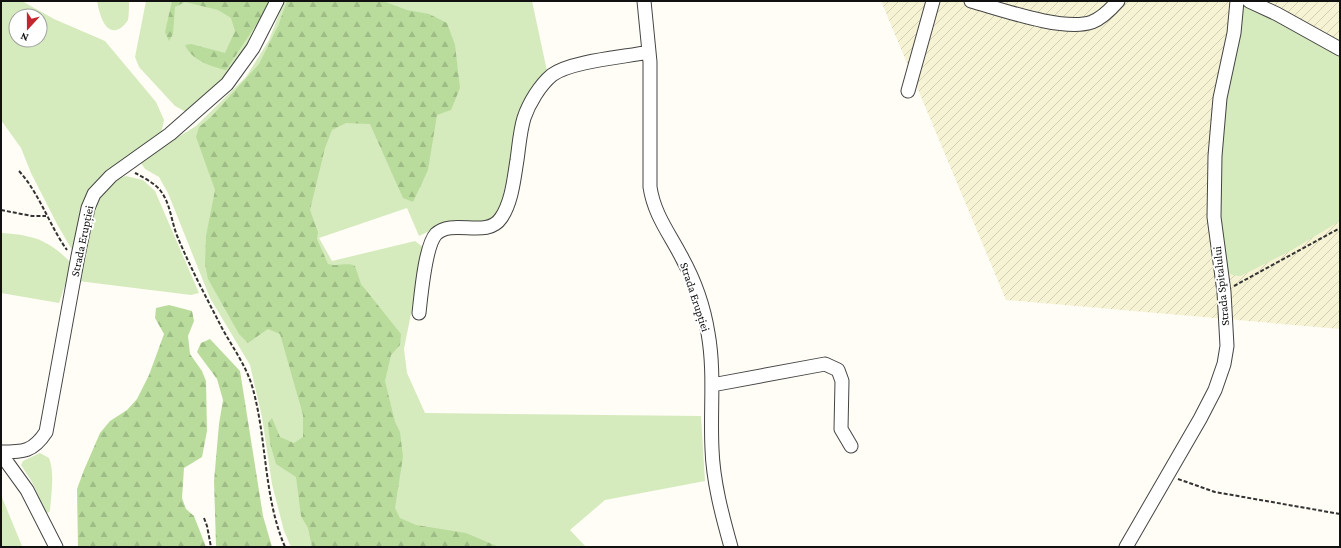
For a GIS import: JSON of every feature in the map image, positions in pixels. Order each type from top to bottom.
[{"type":"street","name":"Strada Erupției","points":[[1,453],[25,451],[33,447],[46,432],[77,262],[88,208],[94,194],[102,184],[123,167],[170,134],[227,84],[253,48],[277,1]]},
{"type":"street","name":"Strada Erupției","points":[[644,1],[649,52],[650,188],[652,203],[682,257],[698,297],[708,333],[712,385],[712,455],[716,481],[731,547]]},
{"type":"street","points":[[908,91],[933,1]]},
{"type":"street","points":[[971,1],[1051,23],[1080,25],[1098,20],[1118,1]]},
{"type":"street","name":"Strada Spitalului","points":[[1126,547],[1169,475],[1215,390],[1224,364],[1226,346],[1224,292],[1214,217],[1214,156],[1220,98],[1234,33],[1236,1]]},
{"type":"street","points":[[1249,1],[1277,14],[1340,49]]},
{"type":"street","points":[[419,314],[422,282],[430,246],[435,235],[447,229],[488,227],[497,223],[502,217],[509,198],[524,119],[531,104],[545,82],[554,74],[581,64],[649,52]]},
{"type":"street","points":[[712,385],[825,364],[832,366],[838,370],[842,381],[840,429],[851,446]]},
{"type":"street","name":"Strada Erupției","points":[[1,453],[27,490],[56,547]]},
{"type":"path","points":[[123,167],[145,178],[160,189],[168,204],[177,237],[223,329],[246,366],[254,391],[260,420],[271,502],[284,547]]},
{"type":"path","points":[[19,171],[34,192],[57,236],[77,262]]},
{"type":"path","points":[[1,210],[32,216],[46,216]]},
{"type":"path","points":[[1224,292],[1340,228]]},
{"type":"path","points":[[1169,475],[1215,492],[1340,514]]},
{"type":"path","points":[[204,518],[211,547]]},
{"type":"shaded area","points":[[881,1],[1340,1],[1340,329],[1006,300]]},
{"type":"green space","points":[[1,1],[22,1],[34,8],[8,8],[8,48],[48,48],[48,16],[105,41],[156,102],[164,120],[161,134],[100,182],[72,250],[31,173],[21,148],[1,120]]},
{"type":"green space","points":[[97,1],[129,1],[128,20],[120,28],[114,30],[110,29],[103,21]]},
{"type":"green space","points":[[146,1],[272,1],[267,15],[224,81],[186,112],[175,106],[139,67],[135,57]]},
{"type":"green space","points":[[172,1],[269,1],[266,10],[226,70],[208,65],[197,59],[185,45],[191,44],[225,53],[235,31],[231,18],[218,10],[185,2],[175,7],[173,34],[169,41],[165,32]]},
{"type":"green space","points":[[284,1],[532,1],[547,71],[520,114],[501,205],[495,217],[485,221],[444,224],[419,236],[407,208],[319,238],[332,261],[415,241],[424,248],[404,349],[407,373],[425,413],[701,416],[705,481],[605,500],[570,530],[586,547],[291,547],[284,531],[272,484],[262,417],[250,365],[210,298],[168,193],[159,177],[145,169],[141,163],[144,158],[196,126],[246,77],[269,40]]},
{"type":"green space","points":[[287,1],[383,1],[407,10],[429,14],[447,23],[455,45],[460,88],[451,110],[437,115],[428,170],[413,202],[403,198],[370,124],[346,123],[332,130],[325,148],[310,210],[318,232],[317,239],[328,264],[349,264],[355,266],[361,284],[401,334],[400,345],[391,355],[385,381],[395,422],[400,432],[403,457],[395,508],[400,518],[416,525],[466,533],[499,547],[312,547],[308,528],[301,516],[296,477],[276,464],[270,443],[268,423],[272,418],[280,437],[294,443],[303,437],[303,415],[280,334],[268,329],[248,343],[239,334],[208,279],[205,264],[206,236],[215,190],[196,137],[199,127],[211,117],[259,64],[278,26]]},
{"type":"green space","points":[[1248,5],[1340,54],[1340,221],[1292,250],[1241,276],[1238,276],[1228,273],[1225,269],[1223,259],[1219,193],[1219,144],[1221,114],[1231,60],[1243,6]]},
{"type":"green space","points":[[126,176],[143,180],[155,191],[199,293],[191,295],[78,281],[95,202],[113,180]]},
{"type":"green space","points":[[1,233],[22,235],[47,243],[70,262],[69,273],[59,303],[1,293]]},
{"type":"green space","points":[[169,305],[192,311],[194,321],[188,336],[190,354],[202,371],[206,381],[207,431],[202,457],[184,468],[182,498],[186,509],[194,516],[206,547],[78,547],[77,489],[84,470],[100,433],[110,421],[127,410],[137,399],[149,375],[164,334],[155,318],[156,308]]},
{"type":"green space","points":[[210,339],[240,371],[263,516],[272,547],[217,547],[216,545],[214,481],[219,424],[223,400],[217,379],[197,352],[201,343]]},
{"type":"green space","points":[[40,453],[49,458],[52,470],[50,511],[48,513],[46,512],[32,482],[21,465],[23,461]]},
{"type":"green space","points":[[1,495],[22,546],[22,547],[1,547]]}]
